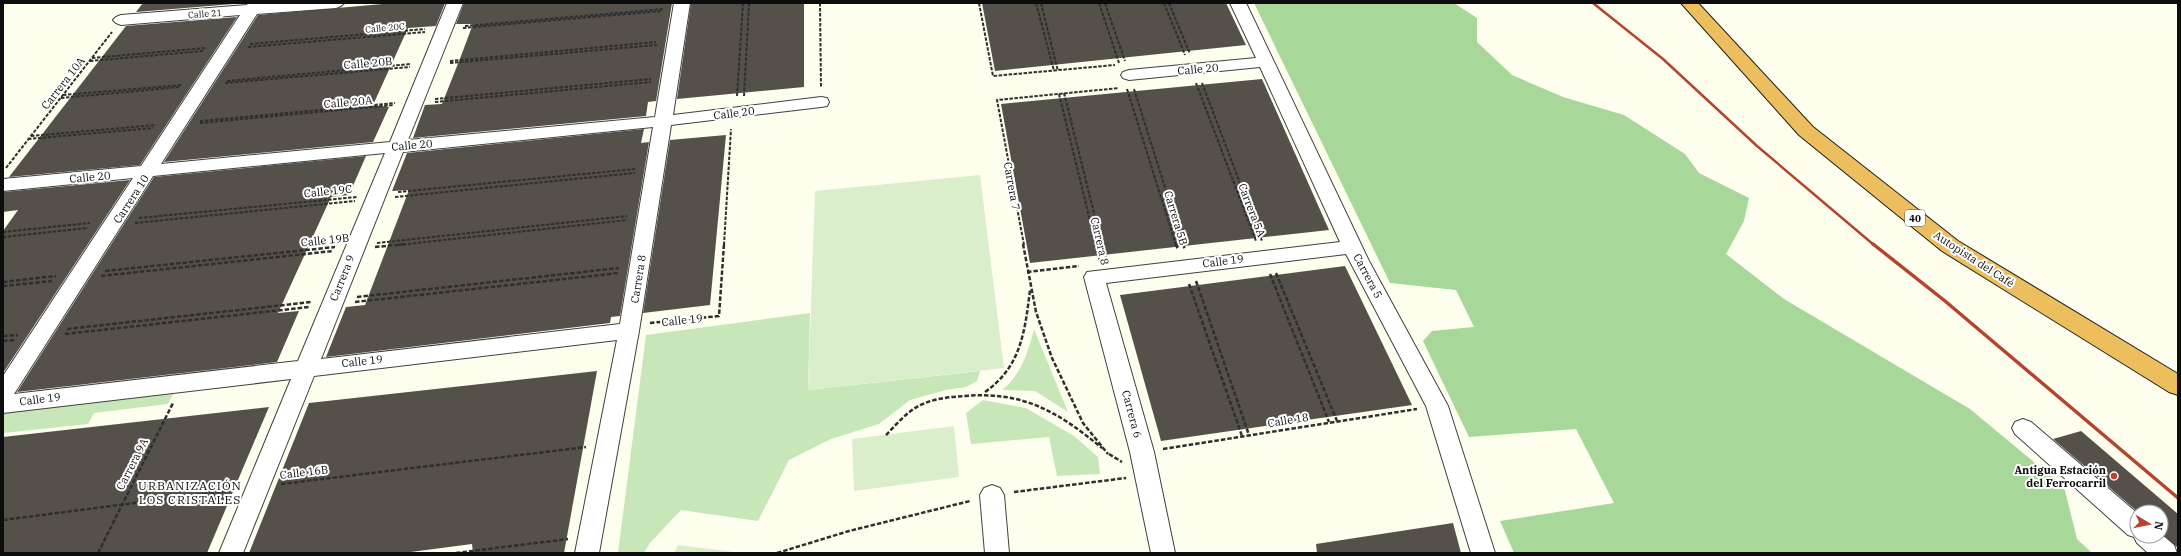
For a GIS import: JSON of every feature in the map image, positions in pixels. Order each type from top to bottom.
[{"type":"highway","name":"Autopista del Café","points":[[1689,3],[1806,131],[1950,246],[2178,386]]},
{"type":"street","name":"Calle 21","points":[[122,20],[254,7],[336,3]]},
{"type":"street","name":"Carrera 9","points":[[231,553],[395,147],[455,3]]},
{"type":"street","name":"Carrera 5","points":[[1238,3],[1353,247],[1437,406],[1483,553]]},
{"type":"street","name":"Carrera 10","points":[[3,394],[254,7]]},
{"type":"street","name":"Carrera 8","points":[[588,544],[629,332],[681,7]]},
{"type":"street","name":"Calle 20","points":[[1125,76],[1266,62]]},
{"type":"street","name":"Calle 20","points":[[3,185],[662,121],[821,102]]},
{"type":"street","name":"Calle 19","points":[[1101,276],[1353,247]]},
{"type":"street","name":"Carrera 6","points":[[1101,276],[1142,452],[1163,553]]},
{"type":"street","name":"Calle 19","points":[[3,404],[183,382],[629,332]]},
{"type":"street","points":[[2023,428],[2129,521]]},
{"type":"street","points":[[992,495],[997,553]]},
{"type":"street","points":[[2155,544],[2165,553]]},
{"type":"path","points":[[737,104],[743,3]]},
{"type":"path","points":[[743,103],[749,3]]},
{"type":"path","points":[[820,3],[821,102]]},
{"type":"path","points":[[979,3],[993,76]]},
{"type":"path","points":[[1036,3],[1054,71]]},
{"type":"path","points":[[1041,3],[1058,70]]},
{"type":"path","name":"Carrera 5B","points":[[1099,3],[1125,76],[1242,436]]},
{"type":"path","name":"Carrera 5B","points":[[1105,3],[1125,76],[1187,266],[1249,435]]},
{"type":"path","name":"Carrera 5A","points":[[1164,3],[1193,69],[1265,256],[1337,420]]},
{"type":"path","name":"Carrera 5A","points":[[1170,3],[1193,69],[1328,422]]},
{"type":"path","name":"Calle 20C","points":[[92,58],[444,29],[681,7]]},
{"type":"path","name":"Carrera 10A","points":[[3,172],[122,20]]},
{"type":"path","name":"Calle 20B","points":[[62,96],[675,42]]},
{"type":"path","name":"Calle 20C","points":[[90,60],[228,47]]},
{"type":"path","name":"Calle 20A","points":[[28,139],[669,78]]},
{"type":"path","name":"Carrera 8","points":[[1064,93],[1107,263],[1101,276]]},
{"type":"path","name":"Carrera 8","points":[[1059,94],[1100,264],[1101,276]]},
{"type":"path","name":"Carrera 7","points":[[997,100],[1027,272],[1036,312],[1052,358],[1082,423],[1108,454]]},
{"type":"path","name":"Calle 20A","points":[[31,136],[179,124]]},
{"type":"path","name":"Calle 19","points":[[629,332],[643,324],[719,316],[732,129]]},
{"type":"path","name":"Calle 19C","points":[[3,232],[115,223],[655,169]]},
{"type":"path","name":"Calle 19C","points":[[3,237],[115,223],[655,169]]},
{"type":"path","name":"Calle 19B","points":[[3,286],[80,276],[648,216]]},
{"type":"path","name":"Calle 19B","points":[[3,282],[80,276],[355,247]]},
{"type":"path","points":[[985,392],[998,385],[1013,362],[1024,335],[1031,287]]},
{"type":"path","name":"Carrera 9A","points":[[98,553],[183,382]]},
{"type":"path","points":[[886,435],[916,408],[948,397],[985,392],[1030,400],[1074,425],[1108,454],[1147,476]]},
{"type":"path","name":"Calle 18","points":[[1142,452],[1337,420],[1437,406]]},
{"type":"path","name":"Calle 16B","points":[[3,520],[258,487],[608,445]]},
{"type":"path","points":[[776,553],[849,531],[992,495],[1147,476]]},
{"type":"path","points":[[456,553],[588,544]]},
{"type":"green space","points":[[1254,3],[1454,3],[1477,18],[1477,42],[1512,75],[1563,97],[1624,115],[1685,154],[1699,173],[1749,198],[1744,221],[1726,254],[1784,299],[1970,409],[2064,487],[2077,539],[2092,553],[1514,553],[1500,521],[1614,503],[1576,429],[1469,437],[1423,341],[1432,331],[1474,327],[1456,290],[1390,283]]},
{"type":"green space","points":[[980,175],[1004,368],[808,390],[815,191]]},
{"type":"green space","points":[[810,313],[808,390],[980,371],[977,381],[966,387],[946,390],[910,400],[879,424],[831,439],[789,460],[758,521],[681,510],[650,543],[644,553],[618,553],[646,335]]},
{"type":"green space","points":[[1034,329],[1068,412],[1035,391],[1002,390],[1019,371]]},
{"type":"green space","points":[[178,385],[168,404],[94,413],[88,424],[3,433],[3,411]]},
{"type":"green space","points":[[983,400],[1026,408],[1074,436],[1098,457],[1100,474],[1057,476],[1049,437],[971,444],[966,413]]},
{"type":"green space","points":[[954,426],[959,477],[854,491],[852,439]]},
{"type":"green space","points":[[678,545],[742,553],[674,553]]},
{"type":"building","points":[[143,3],[246,3],[136,12]]},
{"type":"building","points":[[394,3],[445,3],[436,26],[408,28],[373,105],[389,107],[373,142],[164,162],[258,15]]},
{"type":"building","points":[[464,3],[672,3],[656,101],[648,102],[646,116],[413,138],[425,105],[442,104],[461,56],[473,24],[456,24]]},
{"type":"building","points":[[691,3],[804,3],[804,87],[677,99]]},
{"type":"building","points":[[982,3],[1226,3],[1246,45],[995,71]]},
{"type":"building","points":[[237,17],[140,165],[9,177],[126,26]]},
{"type":"building","points":[[1262,79],[1329,230],[1030,263],[1001,104]]},
{"type":"building","points":[[644,129],[641,143],[649,142],[620,316],[611,317],[610,323],[326,357],[346,307],[365,305],[409,190],[392,191],[407,153]]},
{"type":"building","points":[[726,135],[710,305],[643,313],[670,140]]},
{"type":"building","points":[[366,156],[349,195],[331,197],[278,313],[299,311],[277,362],[17,392],[154,177]]},
{"type":"building","points":[[130,180],[3,373],[3,231],[18,210],[3,212],[3,192]]},
{"type":"building","points":[[1345,266],[1412,405],[1161,441],[1120,295]]},
{"type":"building","points":[[597,371],[564,553],[473,553],[472,544],[403,553],[249,553],[309,403]]},
{"type":"building","points":[[269,407],[207,553],[3,553],[3,437]]},
{"type":"building","name":"Antigua Estación del Ferrocarril","points":[[2081,431],[2166,504],[2129,504],[2053,439]]},
{"type":"building","name":"Antigua Estación del Ferrocarril","points":[[2169,506],[2178,514],[2178,548],[2169,540]]},
{"type":"building","points":[[1453,523],[1461,553],[1317,553],[1316,544]]},
{"type":"railway","points":[[1593,3],[1663,59],[1757,146],[1874,245]]},
{"type":"railway","points":[[1873,244],[1945,301],[2178,498]]},
{"type":"place","name":"Antigua Estación del Ferrocarril","points":[[2114,476]]},
{"type":"district","name":"URBANIZACIÓN LOS CRISTALES","points":[[190,493]]}]
